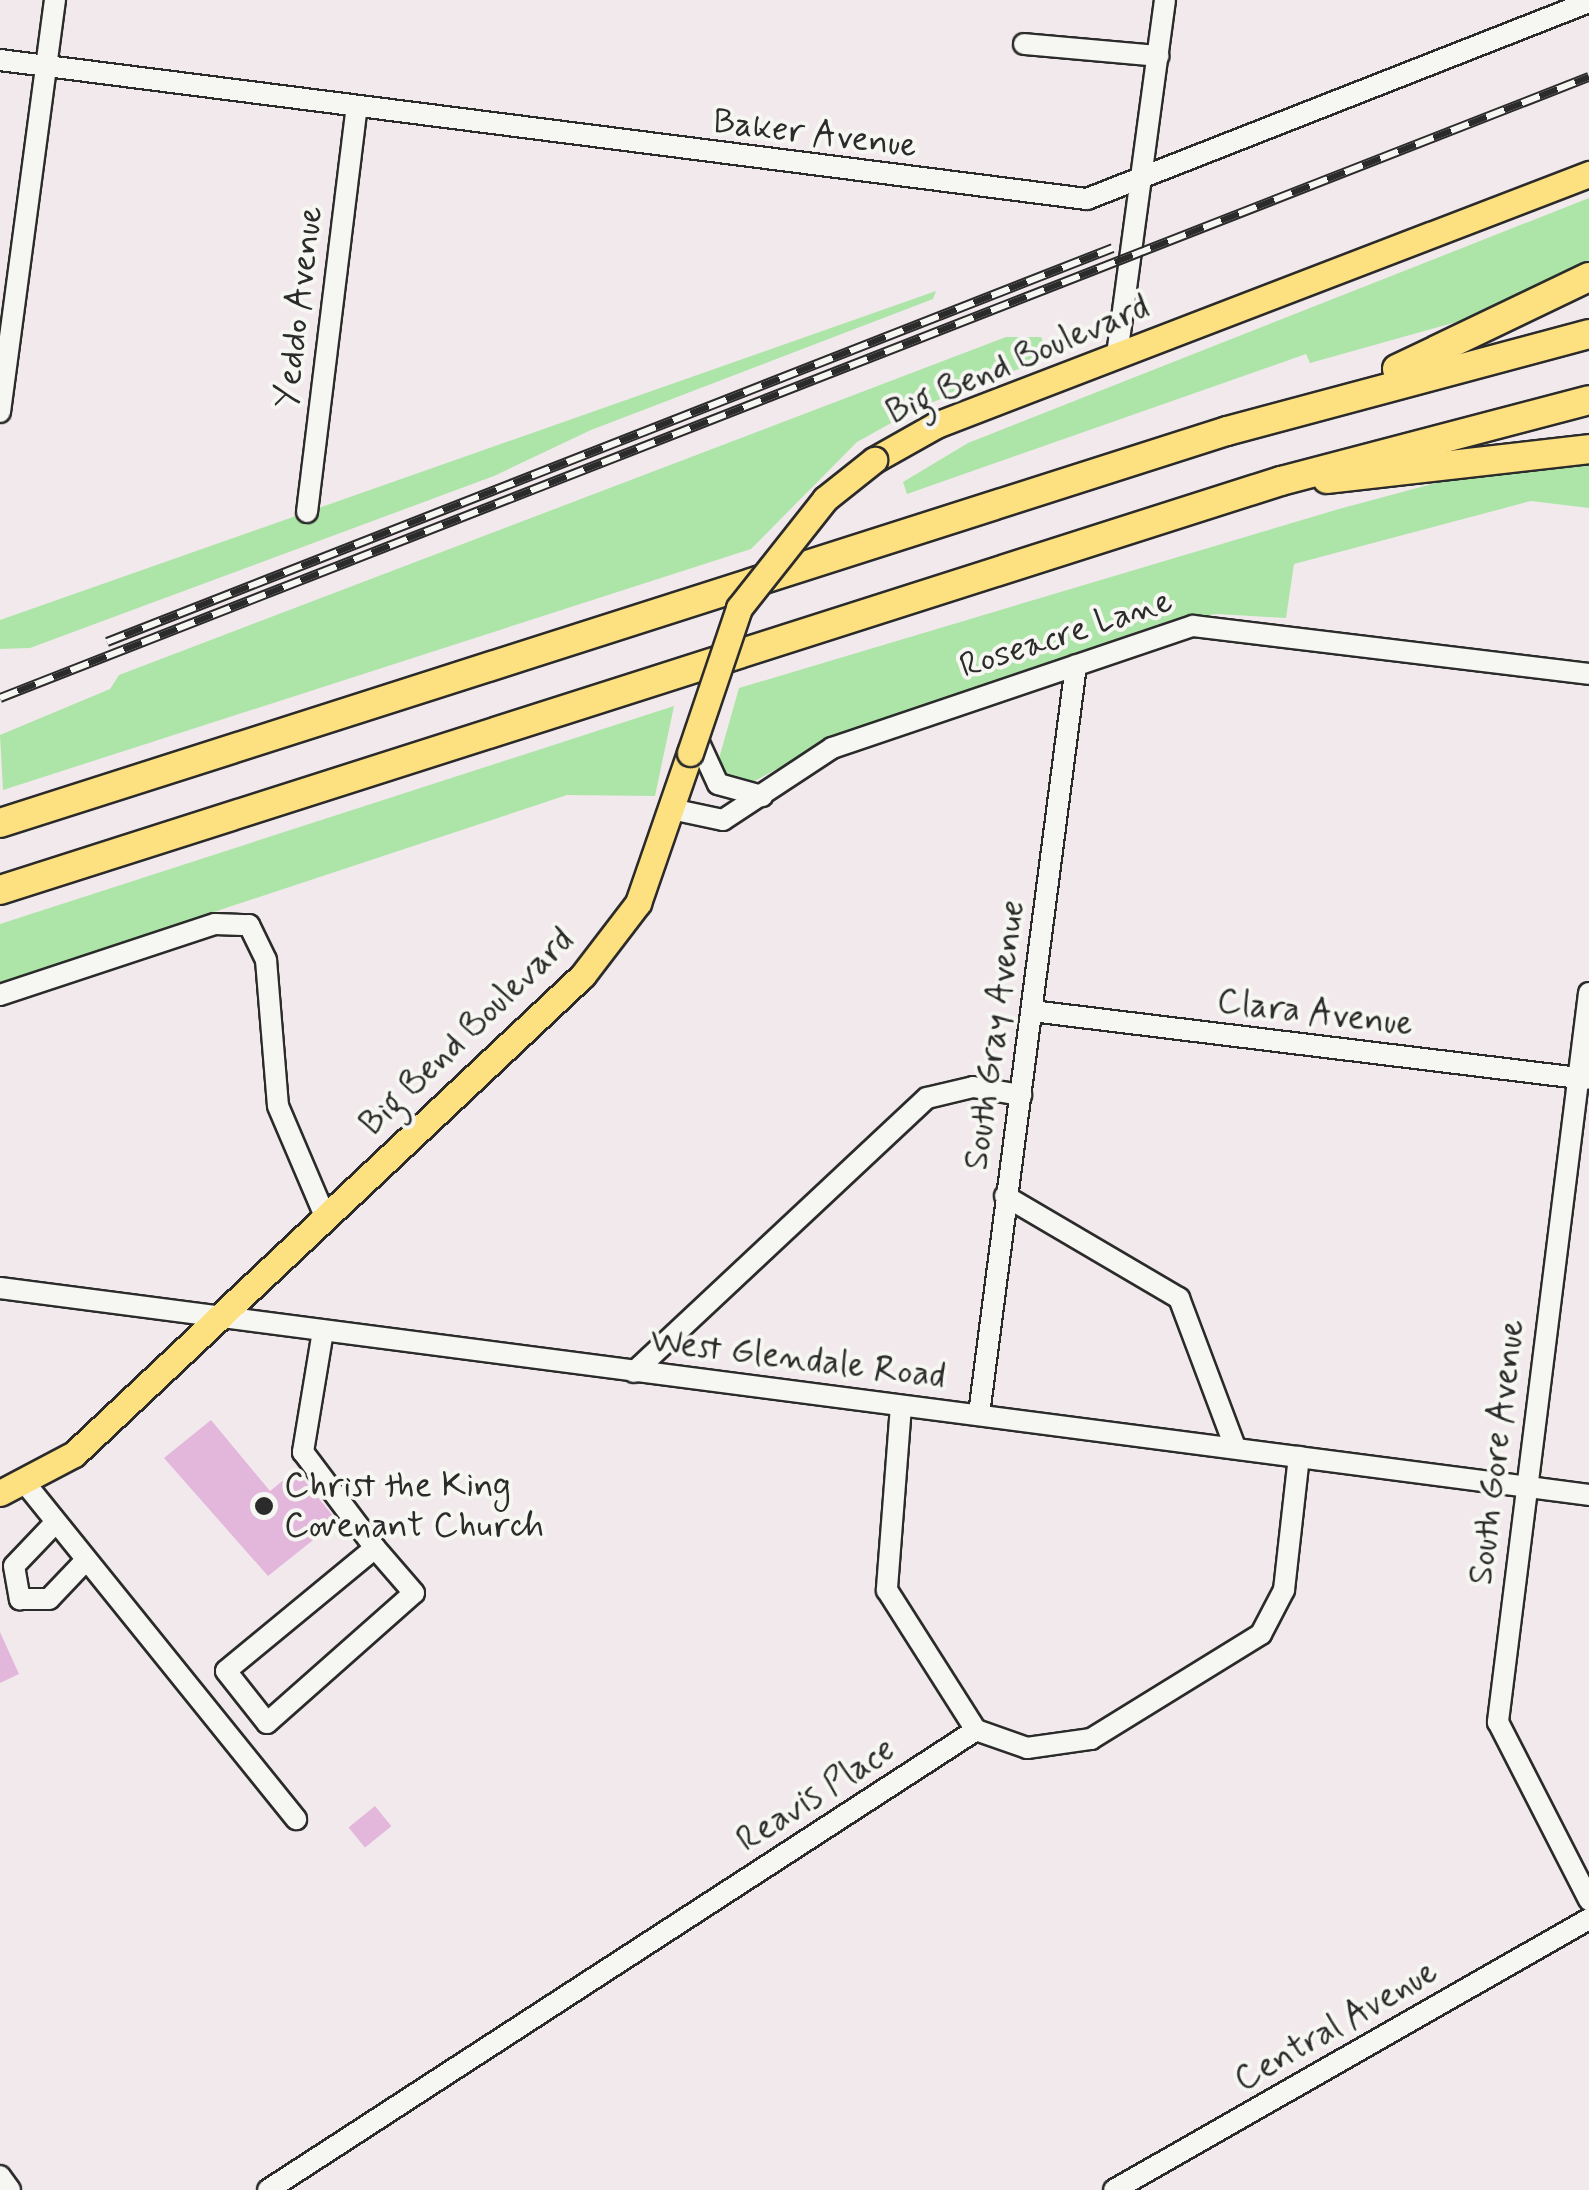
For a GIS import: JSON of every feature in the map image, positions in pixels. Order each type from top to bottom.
[{"type":"highway","points":[[1332,400],[1589,277]]},
{"type":"highway","points":[[0,823],[1332,400],[1589,334]]},
{"type":"highway","points":[[0,890],[1281,482],[1589,400]]},
{"type":"highway","points":[[1281,482],[1387,477],[1589,449]]},
{"type":"main road","name":"Big Bend Boulevard","points":[[0,1492],[25,1483],[74,1454],[224,1317],[325,1216],[582,976],[638,904],[676,810],[692,743],[739,608],[824,498],[874,460],[936,424],[1589,174]]},
{"type":"street","points":[[0,412],[55,0]]},
{"type":"street","points":[[1117,354],[1165,0]]},
{"type":"street","name":"Baker Avenue","points":[[0,60],[46,70],[356,111],[1088,199],[1589,2]]},
{"type":"street","points":[[1024,44],[1158,56]]},
{"type":"street","name":"Yeddo Avenue","points":[[306,512],[356,111]]},
{"type":"street","name":"Roseacre Lane","points":[[676,810],[723,820],[832,748],[1212,624],[1589,674]]},
{"type":"street","name":"South Gray Avenue","points":[[979,1414],[1076,666]]},
{"type":"street","points":[[692,743],[718,784],[762,796]]},
{"type":"street","points":[[0,995],[214,924],[249,925],[264,943],[278,1106],[325,1216]]},
{"type":"street","name":"South Gore Avenue","points":[[1589,993],[1584,1079],[1524,1487],[1498,1722],[1589,1900]]},
{"type":"street","name":"Clara Avenue","points":[[1032,1011],[1584,1079]]},
{"type":"street","points":[[634,1372],[927,1098],[973,1087],[1021,1095]]},
{"type":"street","points":[[1005,1196],[1178,1298],[1235,1446]]},
{"type":"street","name":"West Glendale Road","points":[[0,1288],[1589,1495]]},
{"type":"street","points":[[324,1331],[303,1452],[414,1593],[267,1723],[226,1671],[375,1548]]},
{"type":"street","points":[[901,1406],[888,1590],[976,1730],[1027,1748],[1091,1739],[1261,1634],[1284,1590],[1299,1457]]},
{"type":"street","points":[[25,1483],[296,1820]]},
{"type":"street","points":[[55,1522],[14,1566],[20,1599],[49,1599],[84,1561]]},
{"type":"street","name":"Reavis Place","points":[[268,2190],[976,1730]]},
{"type":"street","name":"Central Avenue","points":[[1114,2190],[1589,1918]]},
{"type":"street","points":[[0,2176],[10,2190]]},
{"type":"green space","points":[[1589,198],[1589,269],[1485,314],[1310,363],[1306,354],[907,494],[903,482],[968,443]]},
{"type":"green space","points":[[936,291],[933,299],[591,430],[494,476],[30,648],[0,649],[0,620]]},
{"type":"green space","points":[[1006,337],[1041,337],[1050,357],[920,407],[857,442],[751,549],[3,790],[0,735],[110,689],[119,675]]},
{"type":"green space","points":[[1589,459],[1589,508],[1531,501],[1294,564],[1286,618],[1217,614],[1168,621],[843,734],[745,786],[731,783],[718,762],[739,688],[1339,509],[1488,469]]},
{"type":"green space","points":[[674,706],[655,796],[567,795],[0,983],[0,924]]},
{"type":"building","name":"Christ the King Covenant Church","points":[[211,1420],[270,1491],[296,1470],[337,1521],[268,1576],[164,1458]]},
{"type":"building","points":[[0,1632],[19,1674],[0,1683]]},
{"type":"building","points":[[375,1806],[391,1826],[365,1848],[349,1827]]},
{"type":"railway","points":[[0,698],[1589,77]]},
{"type":"railway","points":[[107,642],[1113,248]]},
{"type":"place","name":"Christ the King Covenant Church","points":[[264,1506]]}]
